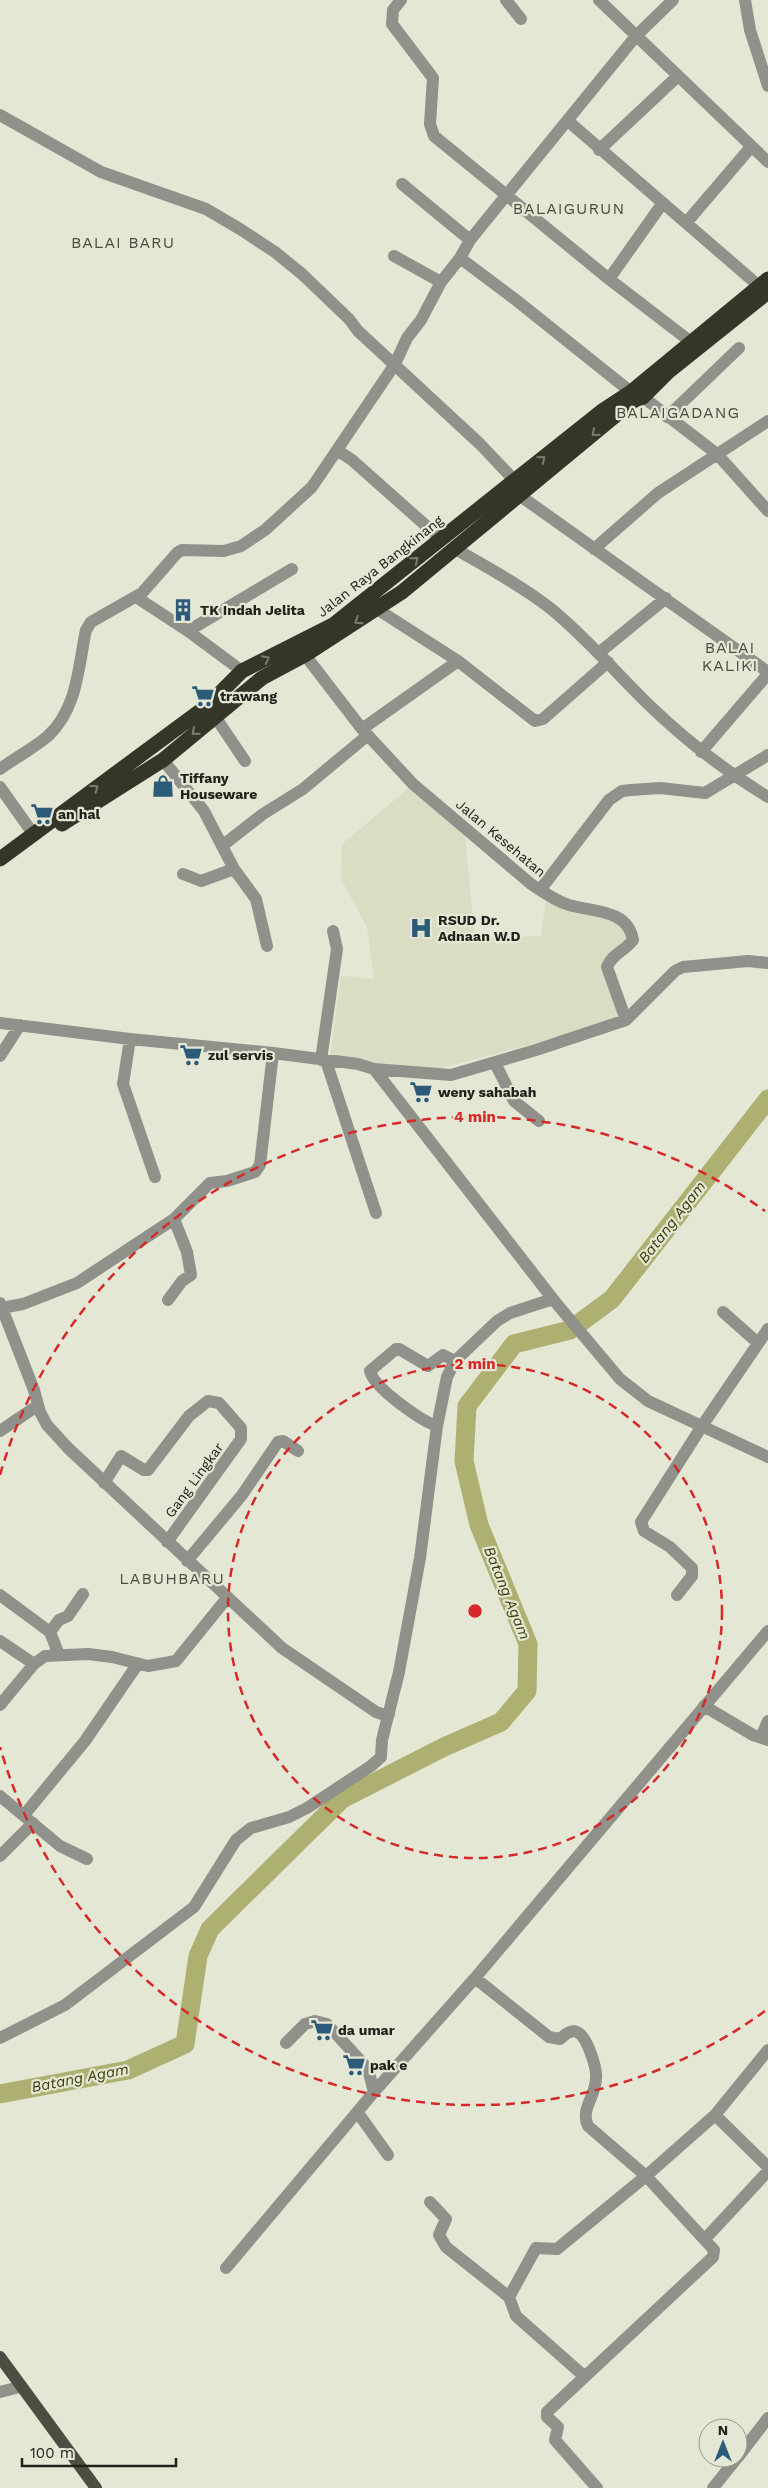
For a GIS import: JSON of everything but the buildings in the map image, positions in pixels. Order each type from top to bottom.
[{"type":"highway","name":"Jalan Raya Bangkinang","points":[[662,372],[691,342],[765,286]]},
{"type":"highway","name":"Jalan Raya Bangkinang","points":[[0,859],[65,816],[163,760],[211,711],[242,671],[333,625],[393,579],[447,544],[621,404],[637,394],[765,286]]},
{"type":"highway","name":"Jalan Raya Bangkinang","points":[[0,870],[65,816],[211,711],[262,678],[305,655],[402,592],[447,544]]},
{"type":"highway","points":[[393,579],[402,592]]},
{"type":"main road","points":[[0,2357],[20,2387],[96,2488]]},
{"type":"street","points":[[401,0],[393,10],[392,24],[433,78],[431,133],[609,279],[691,342]]},
{"type":"street","points":[[506,0],[521,19]]},
{"type":"street","points":[[599,0],[768,162]]},
{"type":"street","points":[[0,768],[48,736],[63,717],[76,689],[86,630],[91,622],[136,597],[182,550],[224,551],[241,546],[265,530],[312,487],[395,364],[407,338],[421,320],[441,282],[460,258],[470,240],[505,194],[568,121],[636,36],[673,0]]},
{"type":"street","points":[[745,0],[750,30],[768,86]]},
{"type":"street","points":[[599,150],[678,76]]},
{"type":"street","points":[[0,115],[101,172],[206,209],[275,252],[302,274],[349,319],[358,331],[487,451],[517,488],[594,549],[666,598],[768,673],[701,752]]},
{"type":"street","points":[[568,121],[662,204],[765,286]]},
{"type":"street","points":[[686,223],[751,147]]},
{"type":"street","points":[[402,184],[470,240]]},
{"type":"street","points":[[609,279],[662,204]]},
{"type":"street","points":[[394,256],[441,282]]},
{"type":"street","points":[[460,258],[717,454],[768,511]]},
{"type":"street","points":[[667,417],[739,348]]},
{"type":"street","points":[[594,549],[658,493],[768,421]]},
{"type":"street","points":[[337,450],[352,460],[447,544],[541,601],[604,657],[648,704],[701,752],[768,797]]},
{"type":"street","points":[[188,631],[292,570]]},
{"type":"street","points":[[136,597],[188,631],[242,671]]},
{"type":"street","points":[[377,609],[458,661],[537,722],[666,598]]},
{"type":"street","name":"Jalan Kesehatan","points":[[305,655],[365,732],[413,784],[540,890],[568,905],[612,914],[626,922],[633,940],[627,948],[610,959],[607,967],[626,1020]]},
{"type":"street","points":[[222,846],[263,814],[303,789],[365,732],[458,661]]},
{"type":"street","points":[[211,711],[245,761]]},
{"type":"street","points":[[540,890],[609,800],[615,795],[631,790],[660,788],[705,794],[768,754]]},
{"type":"street","points":[[163,760],[204,811],[234,869],[256,899],[267,946]]},
{"type":"street","points":[[0,787],[34,835]]},
{"type":"street","points":[[183,874],[201,881],[234,869]]},
{"type":"street","points":[[333,931],[337,949],[324,1061],[376,1213]]},
{"type":"street","points":[[0,1023],[130,1039],[273,1053],[358,1064],[374,1069],[451,1075],[495,1064],[626,1020],[675,971],[692,966],[739,962],[768,963]]},
{"type":"street","points":[[0,1056],[20,1026]]},
{"type":"street","points":[[130,1039],[123,1084],[155,1177]]},
{"type":"street","points":[[273,1053],[260,1159],[255,1172],[227,1181],[210,1182],[174,1219],[77,1283],[23,1304],[1,1305],[34,1390],[37,1406],[47,1425],[104,1483],[291,1655],[383,1714]]},
{"type":"street","points":[[495,1064],[514,1101],[539,1121]]},
{"type":"street","points":[[374,1069],[555,1301],[620,1379],[648,1401],[768,1457]]},
{"type":"street","points":[[168,1300],[182,1281],[191,1275],[187,1252],[174,1219]]},
{"type":"street","points":[[0,2038],[66,2005],[194,1907],[236,1840],[251,1828],[289,1817],[307,1808],[371,1766],[381,1757],[383,1714],[402,1656],[420,1558],[432,1424],[451,1359],[497,1320],[510,1313],[555,1301]]},
{"type":"street","points":[[677,1595],[692,1576],[692,1568],[678,1553],[644,1531],[641,1526],[702,1426],[764,1338],[723,1312]]},
{"type":"street","points":[[432,1424],[391,1396],[374,1379],[370,1371],[396,1349],[400,1349],[428,1366],[442,1356],[451,1359]]},
{"type":"street","name":"Gang Lingkar","points":[[104,1483],[121,1456],[144,1470],[148,1470],[189,1416],[208,1401],[219,1403],[242,1428],[243,1435],[240,1442],[167,1542]]},
{"type":"street","points":[[0,1431],[37,1406]]},
{"type":"street","points":[[187,1561],[242,1494],[278,1442],[283,1442],[298,1451]]},
{"type":"street","points":[[50,1632],[59,1620],[68,1616],[83,1594]]},
{"type":"street","points":[[0,1595],[50,1632],[59,1655]]},
{"type":"street","points":[[0,1706],[34,1664],[45,1656],[88,1654],[112,1657],[137,1665],[148,1666],[176,1661],[227,1598]]},
{"type":"street","points":[[226,2268],[374,2092],[475,1978],[768,1631]]},
{"type":"street","points":[[0,1642],[34,1664]]},
{"type":"street","points":[[0,1856],[85,1741],[137,1665]]},
{"type":"street","points":[[704,1706],[765,1738],[768,1721]]},
{"type":"street","points":[[0,1796],[60,1846],[87,1859]]},
{"type":"street","points":[[475,1978],[553,2039],[560,2038],[572,2031],[577,2032],[585,2039],[595,2066],[596,2077],[584,2118],[588,2126],[646,2176],[706,2239],[714,2250],[713,2257],[584,2376],[548,2412],[548,2416],[558,2428],[554,2440],[597,2488]]},
{"type":"street","points":[[286,2043],[305,2024],[315,2021],[327,2024],[368,2069],[374,2092]]},
{"type":"street","points":[[509,2297],[536,2248],[557,2249],[646,2176],[715,2115],[768,2050]]},
{"type":"street","points":[[358,2113],[388,2155]]},
{"type":"street","points":[[706,2239],[768,2169],[715,2115]]},
{"type":"street","points":[[430,2202],[446,2219],[439,2235],[440,2240],[509,2297],[516,2316],[584,2376]]},
{"type":"street","points":[[0,2392],[20,2387]]},
{"type":"street","points":[[748,2443],[768,2418]]},
{"type":"street","points":[[714,2488],[729,2468]]},
{"type":"shaded area","name":"RSUD Dr. Adnaan W.D","points":[[410,787],[465,836],[475,939],[541,936],[546,899],[612,918],[626,930],[625,943],[605,959],[622,1020],[430,1071],[330,1057],[341,976],[374,979],[367,927],[341,879],[342,844]]},
{"type":"waterway","name":"Batang Agam","points":[[0,2094],[128,2070],[185,2044],[198,1956],[210,1929],[342,1799],[444,1747],[501,1722],[527,1691],[528,1644],[479,1525],[464,1461],[467,1406],[514,1344],[570,1330],[612,1299],[768,1099]]},
{"type":"place","name":"TK Indah Jelita","points":[[183,610]]},
{"type":"place","name":"trawang","points":[[203,696]]},
{"type":"place","name":"Tiffany Houseware","points":[[163,786]]},
{"type":"place","name":"an hal","points":[[42,814]]},
{"type":"place","name":"RSUD Dr. Adnaan W.D","points":[[421,928]]},
{"type":"place","name":"zul servis","points":[[191,1055]]},
{"type":"place","name":"weny sahabah","points":[[421,1092]]},
{"type":"place","name":"da umar","points":[[322,2030]]},
{"type":"place","name":"pak e","points":[[354,2065]]},
{"type":"district","name":"BALAIGURUN","points":[[569,208]]},
{"type":"district","name":"BALAI BARU","points":[[123,242]]},
{"type":"district","name":"BALAIGADANG","points":[[678,412]]},
{"type":"district","name":"BALAI KALIKI","points":[[730,656]]},
{"type":"district","name":"LABUHBARU","points":[[172,1578]]}]
